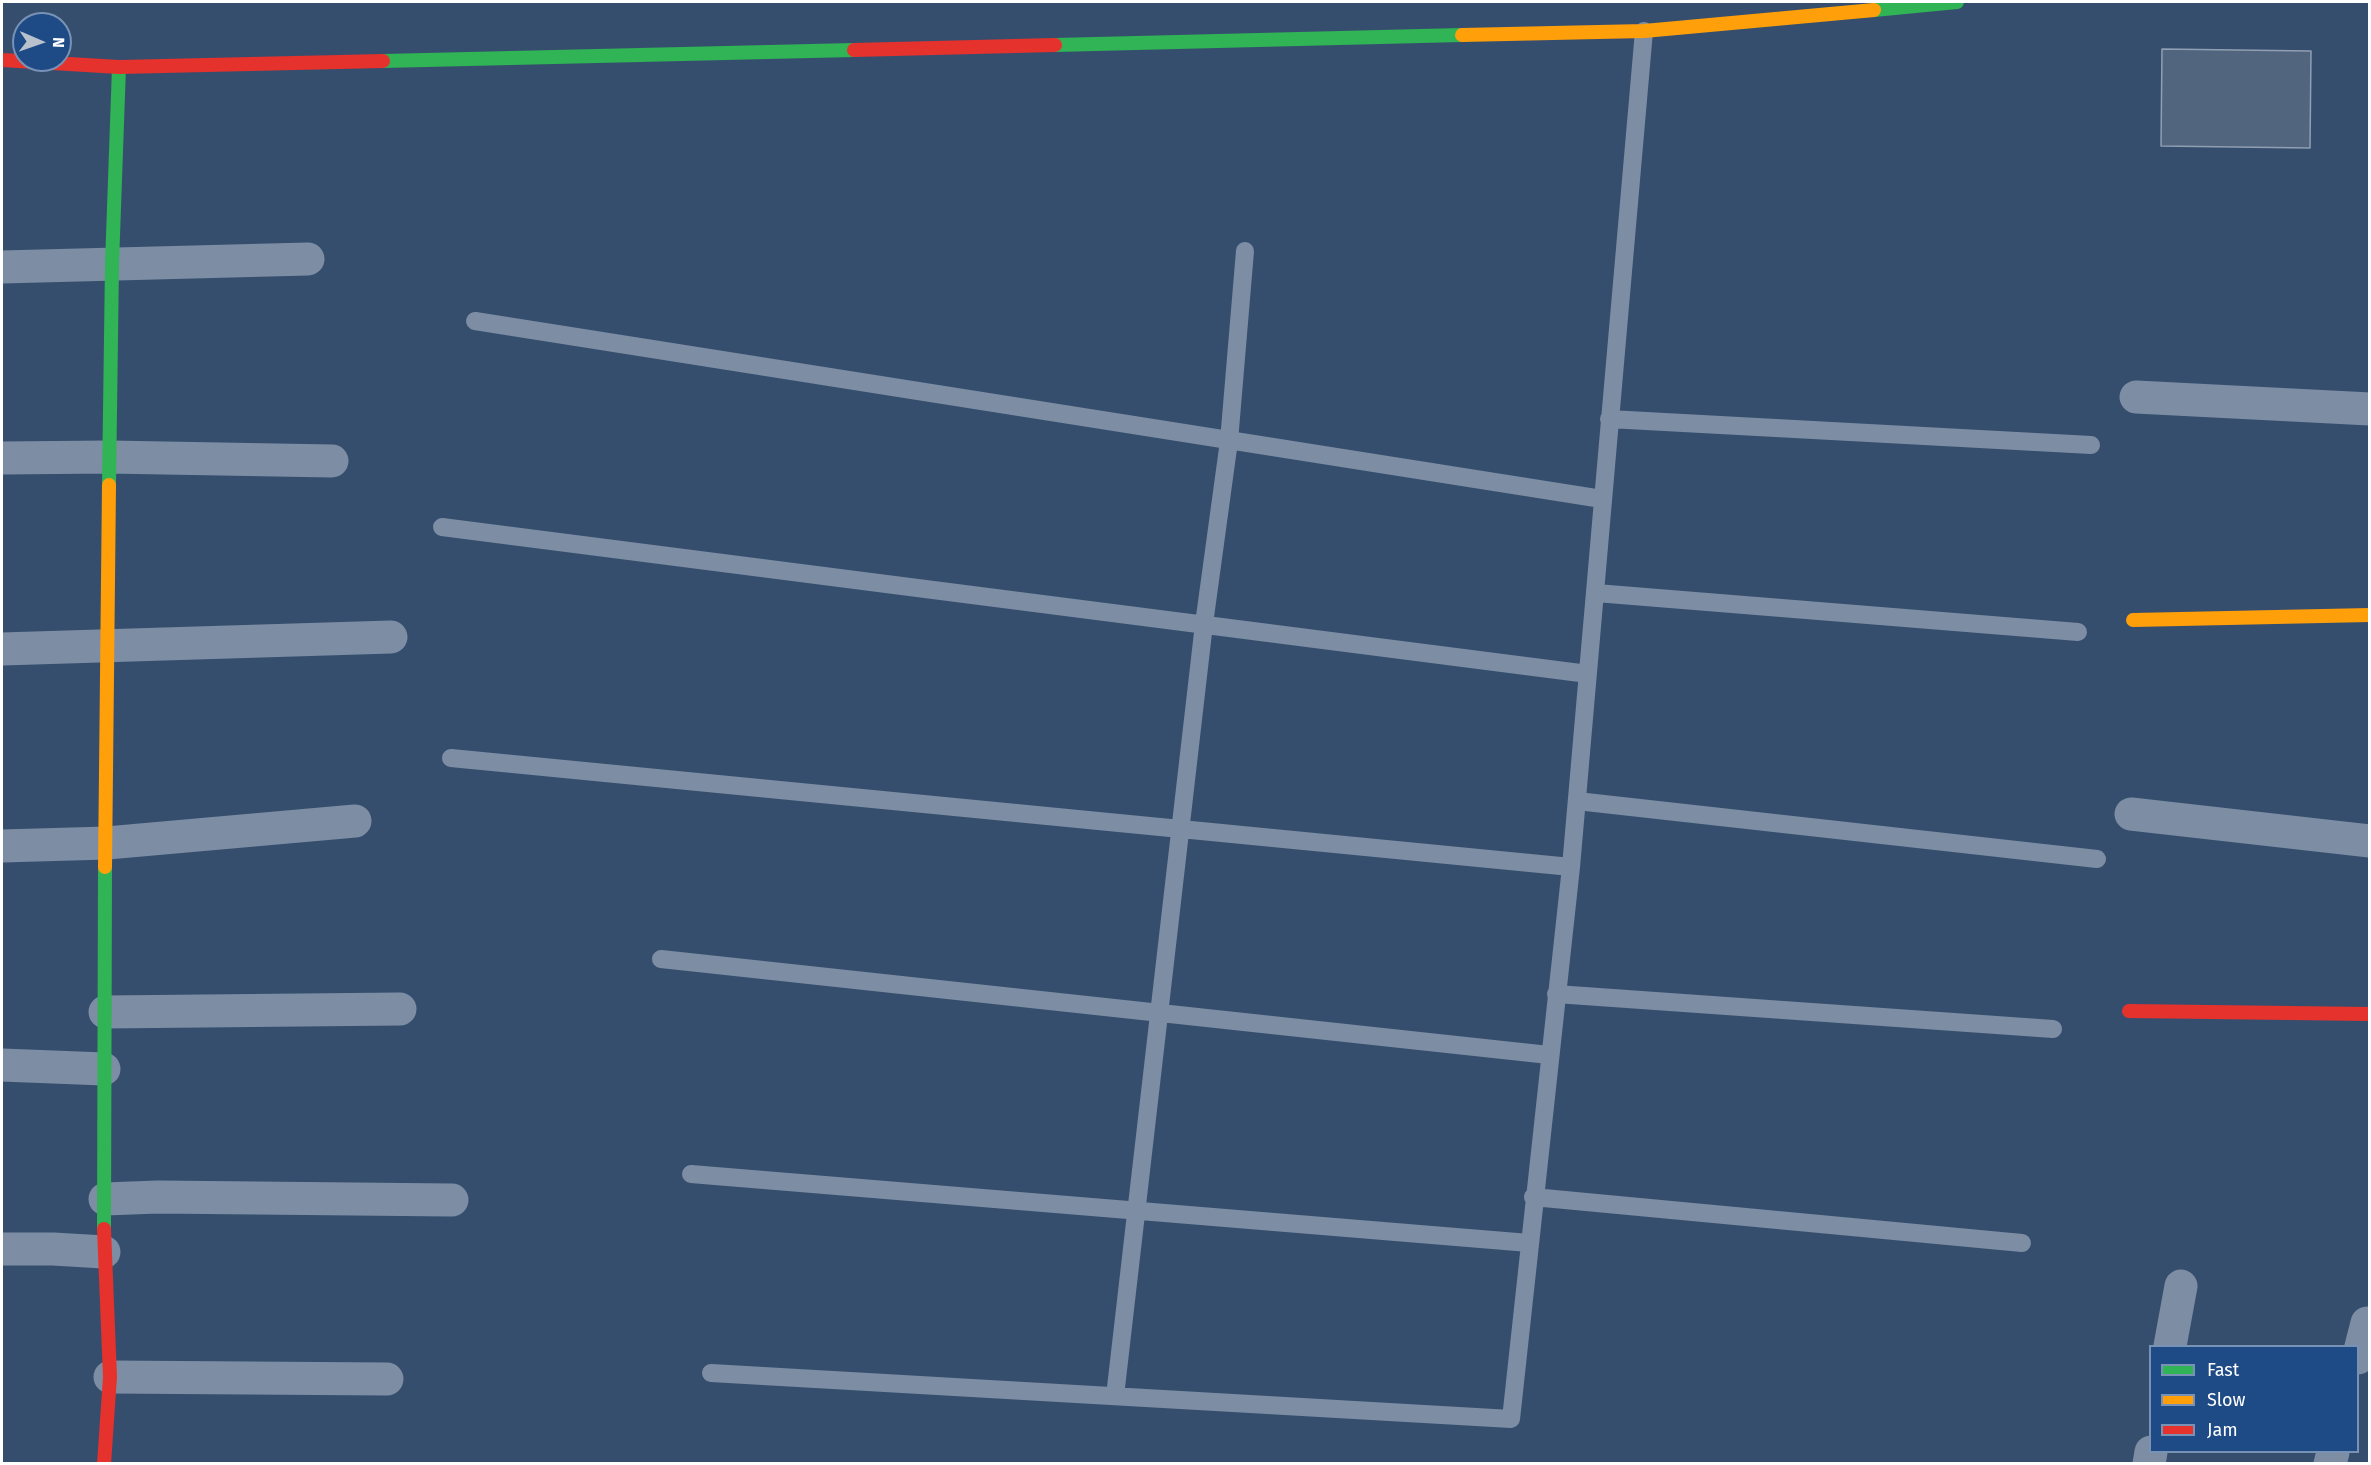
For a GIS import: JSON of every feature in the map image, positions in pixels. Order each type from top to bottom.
[{"type":"street","points":[[2,60],[119,68],[1644,32],[1808,9],[1957,2]]},
{"type":"street","points":[[104,1464],[110,1377],[104,1252],[106,646],[112,264],[119,68]]},
{"type":"street","points":[[2,267],[308,260]]},
{"type":"street","points":[[2136,397],[2370,409]]},
{"type":"street","points":[[2,458],[109,457],[332,461]]},
{"type":"street","points":[[2133,620],[2370,615]]},
{"type":"street","points":[[2,649],[391,637]]},
{"type":"street","points":[[2131,814],[2370,841]]},
{"type":"street","points":[[2,846],[107,843],[355,821]]},
{"type":"street","points":[[105,1012],[400,1009]]},
{"type":"street","points":[[2129,1011],[2370,1014]]},
{"type":"street","points":[[2,1065],[104,1069]]},
{"type":"street","points":[[105,1199],[170,1197],[452,1200]]},
{"type":"street","points":[[2,1249],[104,1252]]},
{"type":"street","points":[[2170,1345],[2181,1286]]},
{"type":"street","points":[[2359,1354],[2367,1323]]},
{"type":"street","points":[[110,1377],[387,1379]]},
{"type":"lane","points":[[711,1373],[1511,1419],[1533,1197],[1571,867],[1644,32]]},
{"type":"lane","points":[[1115,1396],[1204,624],[1229,441],[1245,251]]},
{"type":"lane","points":[[476,321],[1602,499]]},
{"type":"lane","points":[[1609,419],[2091,445]]},
{"type":"lane","points":[[442,527],[1588,674]]},
{"type":"lane","points":[[1596,593],[2078,632]]},
{"type":"lane","points":[[451,758],[1571,867]]},
{"type":"lane","points":[[1577,801],[2097,859]]},
{"type":"lane","points":[[661,959],[1550,1055]]},
{"type":"lane","points":[[1556,994],[2053,1029]]},
{"type":"lane","points":[[692,1174],[1529,1243]]},
{"type":"lane","points":[[1533,1197],[2022,1243]]},
{"type":"building","points":[[2162,49],[2311,51],[2310,148],[2161,146]]},
{"type":"traffic: fast","points":[[1874,10],[1957,2]]},
{"type":"traffic: fast","points":[[1055,45],[1462,35]]},
{"type":"traffic: fast","points":[[383,61],[854,50]]},
{"type":"traffic: fast","points":[[109,485],[112,264],[119,67]]},
{"type":"traffic: fast","points":[[104,1229],[105,867]]},
{"type":"traffic: slow","points":[[1462,35],[1644,31],[1874,10]]},
{"type":"traffic: slow","points":[[105,867],[109,485]]},
{"type":"traffic: slow","points":[[2133,620],[2370,615]]},
{"type":"traffic: jam","points":[[854,50],[1055,45]]},
{"type":"traffic: jam","points":[[2,60],[119,67],[383,61]]},
{"type":"traffic: jam","points":[[2129,1011],[2370,1014]]},
{"type":"traffic: jam","points":[[104,1229],[110,1377],[104,1464]]}]
